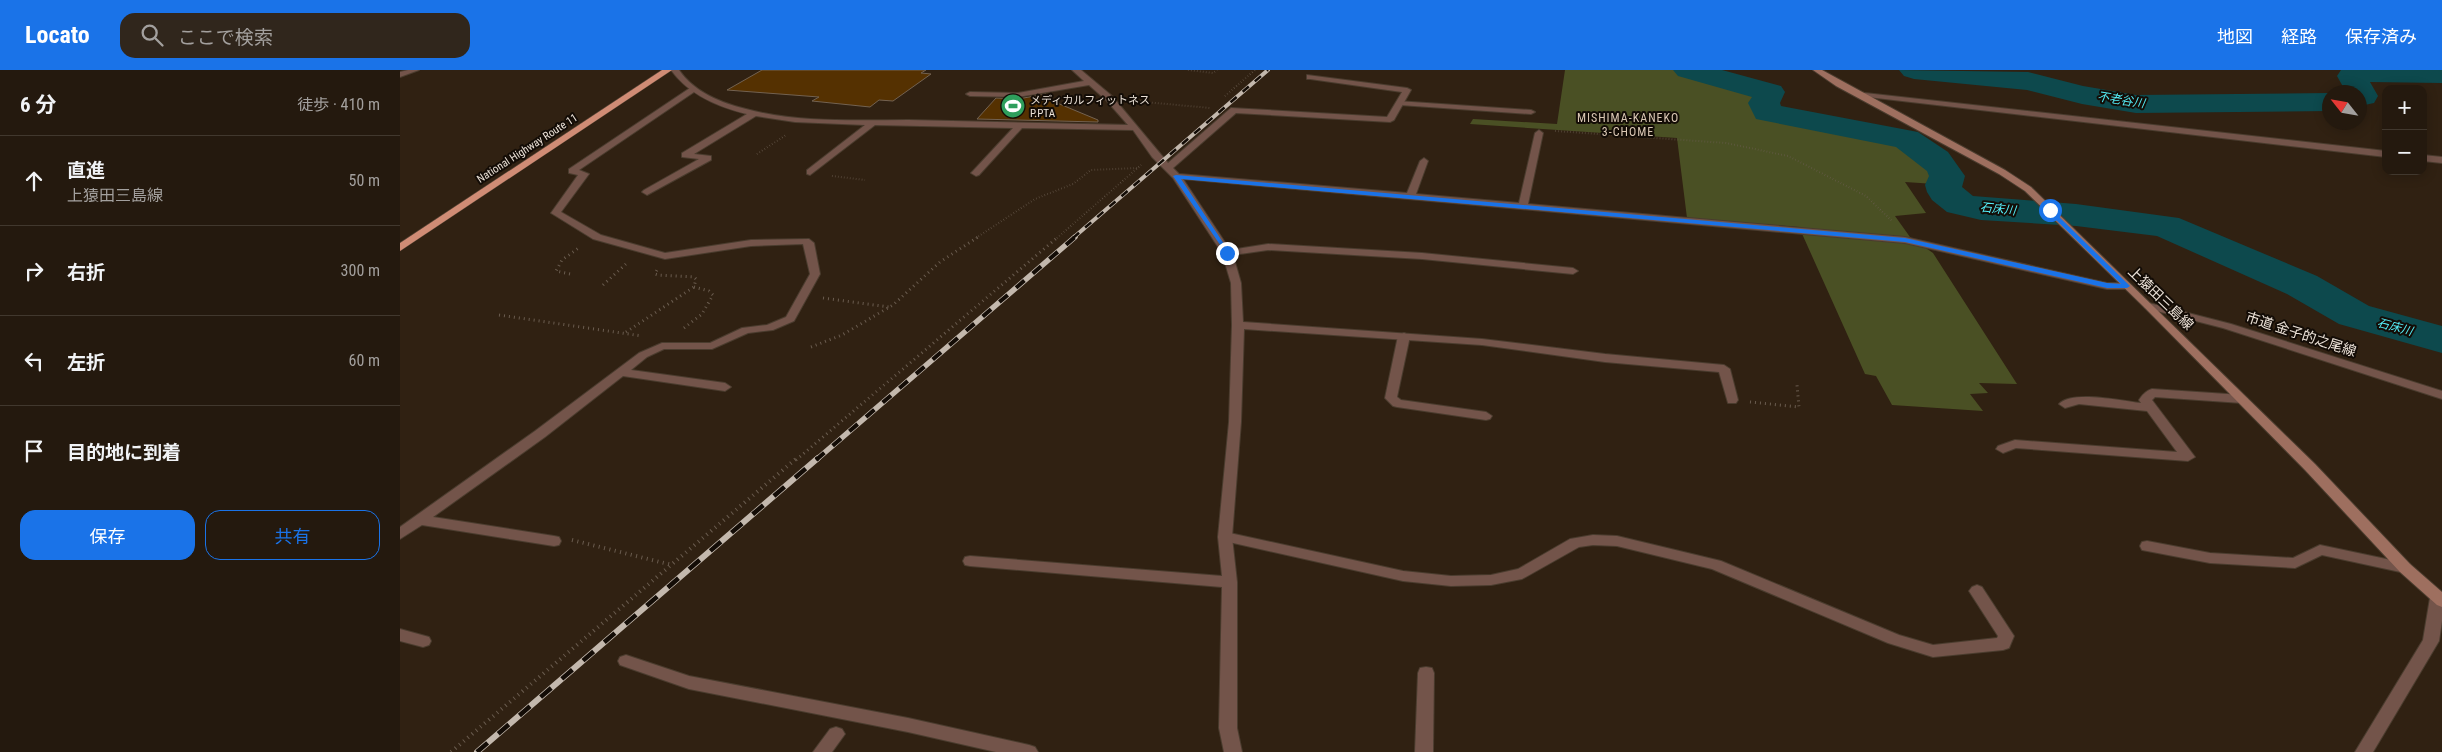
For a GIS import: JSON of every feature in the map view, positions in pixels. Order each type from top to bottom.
[{"type":"highway","name":"National Highway Route 11","points":[[401,247],[668,70]]},
{"type":"main road","name":"上猿田三島線","points":[[1817,70],[2002,172],[2028,189],[2149,306],[2405,568],[2440,600]]},
{"type":"street","points":[[400,75],[415,70]]},
{"type":"street","points":[[675,70],[681,81],[693,90],[734,108],[754,114],[807,120],[1136,128]]},
{"type":"street","points":[[1076,70],[1109,98],[1136,128],[1155,155],[1172,172],[1227,253],[1236,283],[1238,325],[1235,422],[1225,537],[1230,582],[1228,728],[1233,752]]},
{"type":"street","points":[[1172,172],[1234,110],[1390,120],[1407,90],[1310,77]]},
{"type":"street","points":[[970,94],[1018,95],[1092,82]]},
{"type":"street","points":[[400,534],[540,434],[643,355],[663,343],[712,346],[746,330],[781,325],[790,319],[815,274],[809,243],[805,241],[751,243],[665,256],[597,237],[556,213],[584,174],[572,171],[693,90]]},
{"type":"street","points":[[1859,94],[2382,154]]},
{"type":"street","points":[[1400,103],[1531,112]]},
{"type":"street","points":[[647,192],[708,158],[685,155],[754,114]]},
{"type":"street","points":[[810,172],[874,122]]},
{"type":"street","points":[[976,173],[1020,125]]},
{"type":"street","points":[[1523,207],[1543,132]]},
{"type":"street","points":[[2427,158],[2442,160]]},
{"type":"street","points":[[1410,197],[1424,161]]},
{"type":"street","points":[[1172,172],[1410,197],[1905,240],[2107,286],[2127,286]]},
{"type":"street","points":[[1227,253],[1268,247],[1422,256],[1573,271]]},
{"type":"street","name":"市道 金子的之尾線","points":[[2149,306],[2227,326],[2442,395]]},
{"type":"street","points":[[1238,325],[1482,342],[1605,358],[1724,368],[1732,400]]},
{"type":"street","points":[[1404,336],[1391,398],[1397,403],[1486,416]]},
{"type":"street","points":[[620,372],[725,387]]},
{"type":"street","points":[[2003,449],[2015,444],[2188,457],[2145,400],[2152,393],[2242,400]]},
{"type":"street","points":[[2065,404],[2078,400],[2151,408]]},
{"type":"street","points":[[419,520],[554,541]]},
{"type":"street","points":[[1225,537],[1403,576],[1451,581],[1491,580],[1522,574],[1576,543],[1593,540],[1617,541],[1716,565],[1894,639],[1933,651],[2003,644],[2006,636],[1977,591]]},
{"type":"street","points":[[2147,546],[2210,558],[2295,563],[2320,550],[2405,568]]},
{"type":"street","points":[[970,561],[1230,582]]},
{"type":"street","points":[[2364,752],[2431,642],[2440,600]]},
{"type":"street","points":[[400,635],[423,641]]},
{"type":"street","points":[[626,660],[689,682],[908,725],[1029,752]]},
{"type":"street","points":[[1424,752],[1426,673]]},
{"type":"street","points":[[822,752],[836,734]]},
{"type":"path","points":[[1188,70],[1213,73],[1217,70]]},
{"type":"path","points":[[1109,98],[1210,108]]},
{"type":"path","points":[[758,154],[807,120]]},
{"type":"path","points":[[1543,132],[1726,143],[1778,152],[1866,196],[1900,230],[1905,240]]},
{"type":"path","points":[[451,752],[1136,171],[1137,168],[1155,155]]},
{"type":"path","points":[[811,347],[842,335],[889,307],[940,262],[1035,199],[1073,184],[1091,170],[1137,168]]},
{"type":"path","points":[[810,172],[865,180]]},
{"type":"path","points":[[570,274],[556,271],[557,266],[567,255],[597,237]]},
{"type":"path","points":[[603,284],[631,259],[645,251]]},
{"type":"path","points":[[625,332],[694,287],[696,279],[694,277],[655,274],[665,256]]},
{"type":"path","points":[[499,315],[601,331],[625,332],[663,343],[700,319],[709,308],[713,295],[709,291],[694,287]]},
{"type":"path","points":[[803,295],[889,307]]},
{"type":"path","points":[[1732,400],[1799,406],[1796,385]]},
{"type":"path","points":[[554,541],[568,539],[599,545],[610,551],[672,565]]},
{"type":"green space","points":[[1565,70],[1679,70],[1762,91],[1761,111],[1770,117],[1901,142],[1916,148],[1938,173],[1935,184],[1905,182],[1926,213],[1895,216],[1910,237],[1933,253],[2017,384],[1979,383],[1988,393],[1970,394],[1983,411],[1892,405],[1876,376],[1865,374],[1799,227],[1687,218],[1677,138],[1470,124],[1473,119],[1557,124]]},
{"type":"building","points":[[762,70],[926,70],[921,73],[931,74],[893,101],[879,100],[870,107],[812,101],[819,97],[727,90]]},
{"type":"building","name":"メディカルフィットネス P.PTA","points":[[1046,94],[1050,100],[1098,120],[1098,122],[977,119],[996,98],[1018,99]]},
{"type":"waterway","name":"石床川","points":[[1688,70],[1770,92],[1764,103],[1767,112],[1773,114],[1906,139],[1930,155],[1940,165],[1947,176],[1943,185],[1945,192],[1960,204],[1981,209],[2076,215],[2165,226],[2246,259],[2302,285],[2354,315],[2442,340]]},
{"type":"waterway","name":"不老谷川","points":[[1914,70],[2028,81],[2082,95],[2136,104],[2322,102]]},
{"type":"waterway","name":"不老谷川","points":[[2357,85],[2352,76],[2374,72],[2442,74]]},
{"type":"railway","points":[[1073,238],[1268,70]]},
{"type":"railway","points":[[816,460],[1075,237]]},
{"type":"railway","points":[[477,752],[818,458]]},
{"type":"place","name":"メディカルフィットネス P.PTA","points":[[1013,106]]},
{"type":"district","name":"MISHIMA-KANEKO 3-CHOME","points":[[1628,125]]},
{"type":"route","points":[[1227,253],[1176,176],[1905,240],[1926,243],[2107,286],[2127,286],[2050,210]]}]
